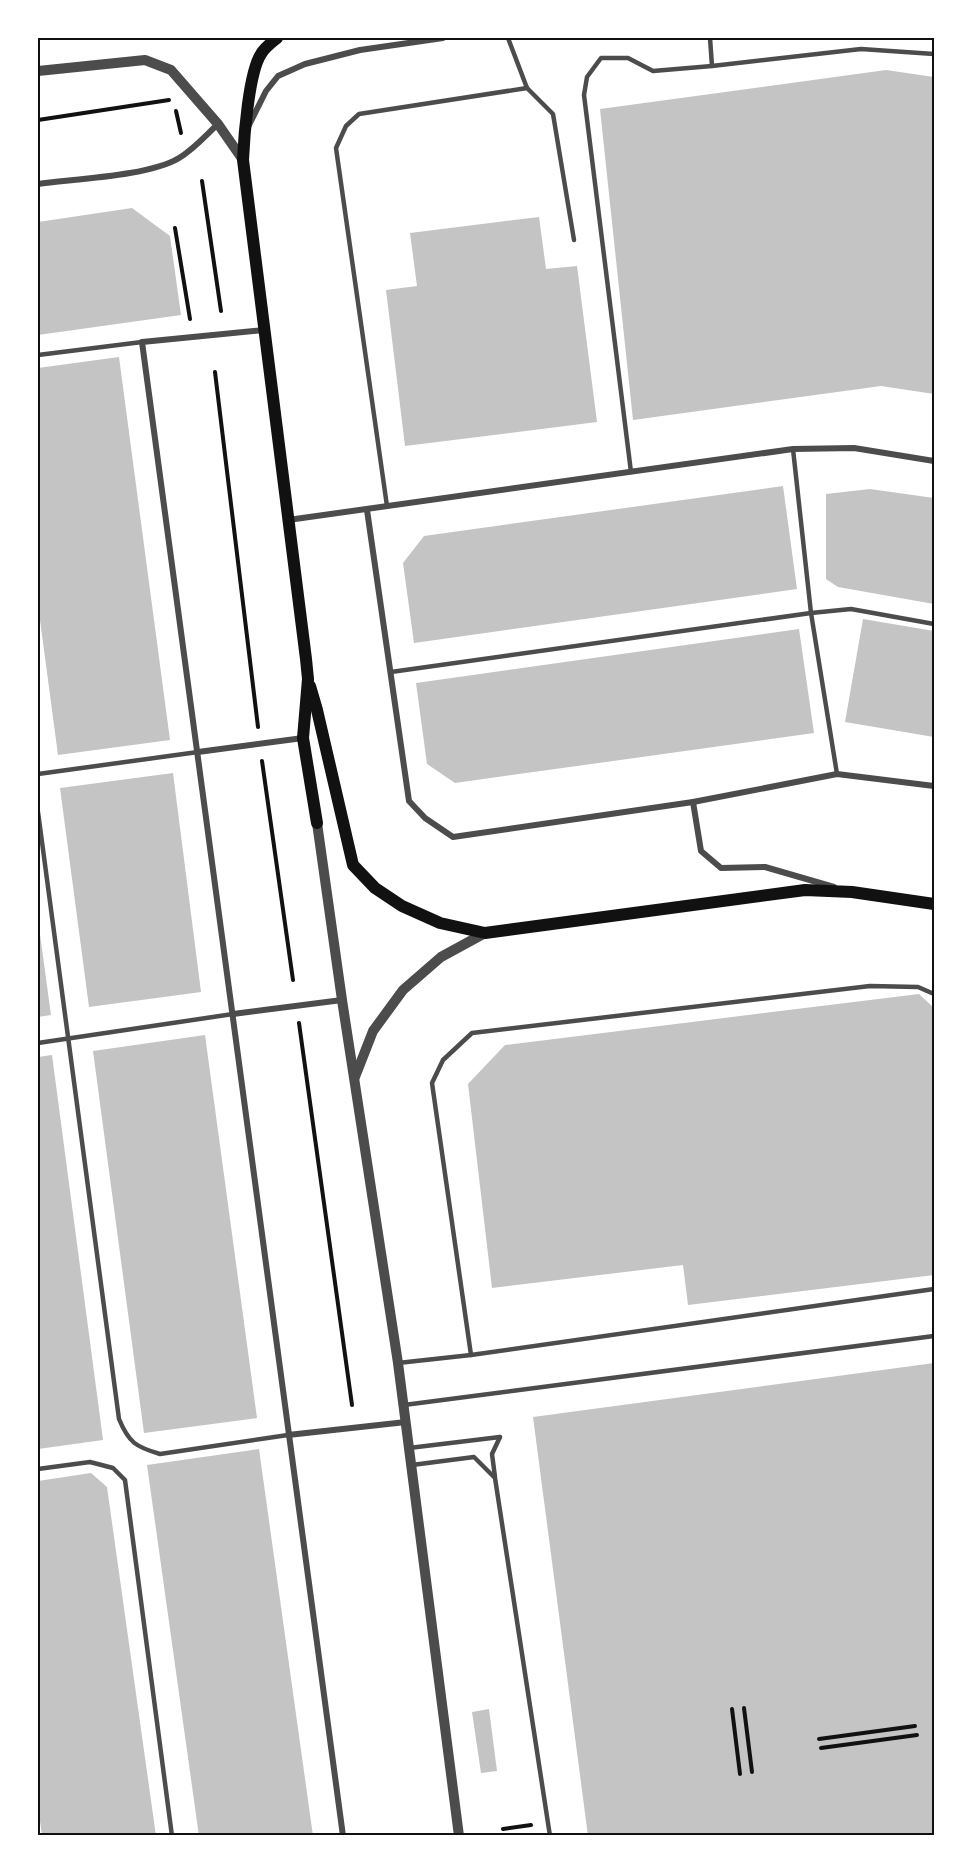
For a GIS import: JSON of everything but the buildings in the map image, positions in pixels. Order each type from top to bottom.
[{"type":"main road","points":[[277,38],[260,54],[251,89],[243,160],[308,679],[353,865],[375,888],[402,906],[440,923],[485,933],[805,890],[852,892],[934,904]]},
{"type":"main road","points":[[308,679],[303,738],[317,823]]},
{"type":"street","points":[[244,136],[267,91],[278,76],[305,64],[360,50],[443,38]]},
{"type":"street","points":[[38,71],[145,60],[171,70],[218,124],[243,160]]},
{"type":"street","points":[[38,184],[164,165],[189,151],[218,124]]},
{"type":"street","points":[[264,330],[142,342],[343,1836]]},
{"type":"street","points":[[288,520],[793,449],[854,448],[934,461]]},
{"type":"street","points":[[367,510],[409,801],[425,818],[453,837],[693,802],[837,774],[934,786]]},
{"type":"street","points":[[198,752],[303,738]]},
{"type":"street","points":[[693,802],[700,851],[721,868],[765,867],[852,892]]},
{"type":"street","points":[[317,823],[398,1363],[459,1836]]},
{"type":"street","points":[[354,1078],[374,1031],[403,990],[441,957],[485,933]]},
{"type":"street","points":[[233,1014],[342,1000]]},
{"type":"street","points":[[288,1435],[406,1422]]},
{"type":"lane","points":[[508,38],[527,88],[553,114],[574,240]]},
{"type":"lane","points":[[710,38],[712,66]]},
{"type":"lane","points":[[631,472],[584,95],[587,77],[601,58],[628,58],[653,70],[712,66],[861,49],[934,54]]},
{"type":"lane","points":[[387,506],[336,148],[346,126],[358,114],[527,88]]},
{"type":"lane","points":[[38,356],[142,342]]},
{"type":"lane","points":[[793,449],[811,614],[837,774]]},
{"type":"lane","points":[[391,672],[851,609],[934,624]]},
{"type":"lane","points":[[38,774],[198,752]]},
{"type":"lane","points":[[38,812],[119,1419],[126,1436],[143,1449],[160,1454],[288,1435]]},
{"type":"lane","points":[[471,1355],[432,1083],[443,1060],[472,1033],[870,986],[918,987],[934,994]]},
{"type":"lane","points":[[38,1043],[233,1014]]},
{"type":"lane","points":[[398,1363],[471,1355],[934,1289]]},
{"type":"lane","points":[[404,1406],[934,1336]]},
{"type":"lane","points":[[409,1448],[500,1437],[492,1454],[495,1478],[550,1836]]},
{"type":"lane","points":[[412,1466],[474,1458],[495,1478]]},
{"type":"lane","points":[[38,1468],[90,1462],[113,1468],[125,1480],[172,1836]]},
{"type":"path","points":[[38,120],[174,99]]},
{"type":"path","points":[[176,110],[181,134]]},
{"type":"path","points":[[202,182],[221,311]]},
{"type":"path","points":[[175,228],[193,338]]},
{"type":"path","points":[[215,372],[260,744],[292,980]]},
{"type":"path","points":[[298,1019],[352,1406]]},
{"type":"path","points":[[744,1708],[752,1772]]},
{"type":"path","points":[[732,1709],[740,1773]]},
{"type":"path","points":[[819,1739],[915,1726]]},
{"type":"path","points":[[821,1749],[917,1735]]},
{"type":"path","points":[[503,1829],[549,1822]]}]
